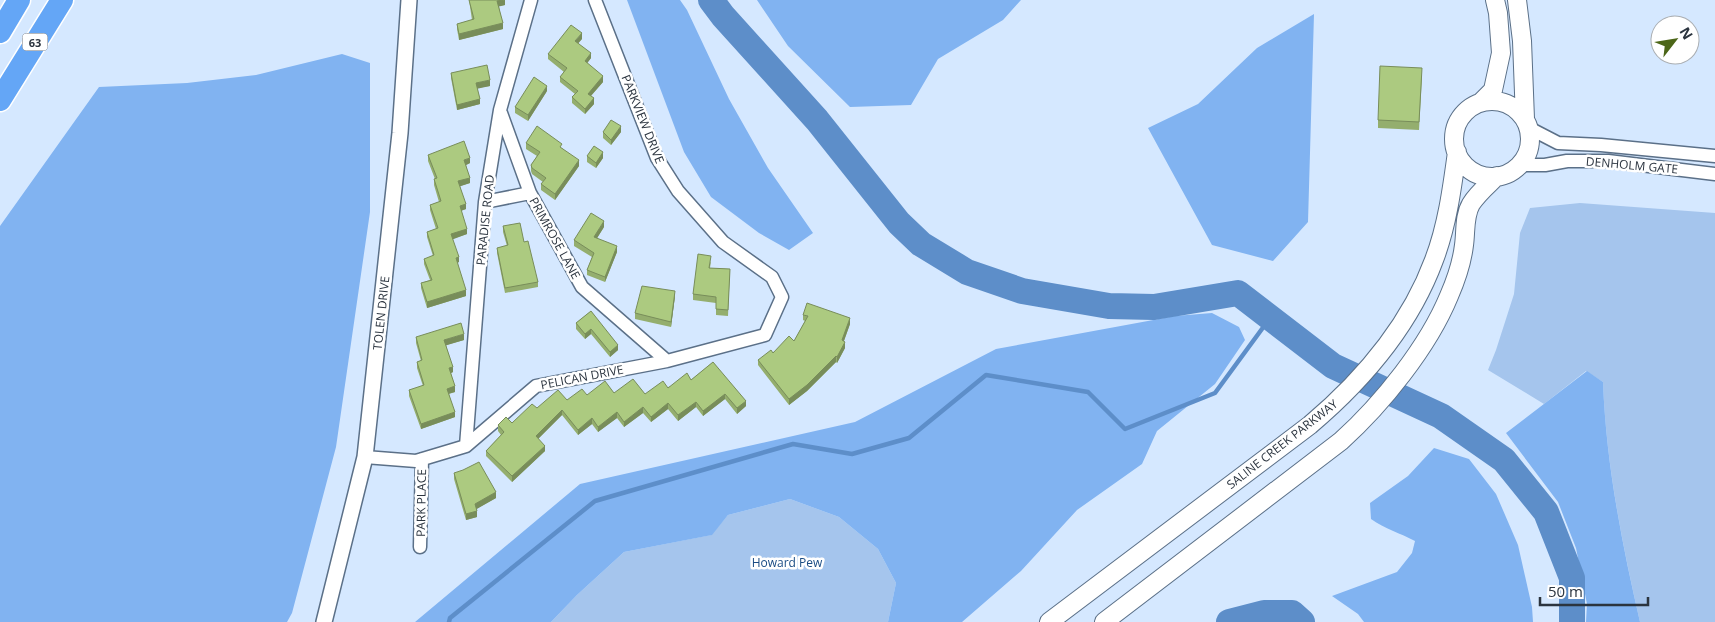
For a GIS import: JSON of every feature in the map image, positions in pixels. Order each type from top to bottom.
[{"type":"highway","points":[[0,32],[19,0]]},
{"type":"highway","name":"63","points":[[5,92],[62,0]]},
{"type":"highway","points":[[5,92],[70,0]]},
{"type":"main road","points":[[1495,0],[1498,13],[1501,53],[1493,90],[1481,102],[1461,116],[1454,140],[1457,152],[1463,163],[1473,171],[1484,176],[1497,176],[1509,173],[1519,165],[1526,155],[1530,143],[1517,0]]},
{"type":"main road","points":[[1481,102],[1494,101],[1506,103],[1517,110],[1527,124]]},
{"type":"main road","name":"SALINE CREEK PARKWAY","points":[[1049,622],[1310,425],[1333,405],[1361,376],[1403,320],[1435,259],[1450,203],[1457,152]]},
{"type":"main road","points":[[1104,622],[1341,442],[1359,425],[1435,328],[1457,277],[1470,205],[1497,176]]},
{"type":"street","name":"TOLEN DRIVE","points":[[324,622],[365,457],[400,133],[409,0]]},
{"type":"street","name":"PARADISE ROAD","points":[[466,446],[485,202],[500,110],[531,0]]},
{"type":"street","name":"PARKVIEW DRIVE","points":[[595,0],[657,158],[678,191],[723,242],[772,277],[776,285]]},
{"type":"street","name":"PRIMROSE LANE","points":[[500,110],[530,193],[582,287],[667,361]]},
{"type":"street","name":"DENHOLM GATE","points":[[1527,124],[1558,143],[1601,145],[1715,156]]},
{"type":"street","name":"DENHOLM GATE","points":[[1519,165],[1545,165],[1567,161],[1608,161],[1715,174]]},
{"type":"street","points":[[485,202],[530,193]]},
{"type":"street","name":"PELICAN DRIVE","points":[[365,457],[416,461],[466,446],[536,386],[667,361],[765,335],[782,297],[776,285]]},
{"type":"street","name":"PARK PLACE","points":[[420,546],[422,459]]},
{"type":"green space","points":[[1580,203],[1715,213],[1715,622],[1640,622],[1611,473],[1603,382],[1586,371],[1544,404],[1488,370],[1514,294],[1520,233],[1530,208]]},
{"type":"green space","name":"Howard Pew","points":[[790,499],[839,517],[878,549],[896,583],[888,622],[551,622],[624,552],[711,535],[728,515]]},
{"type":"shaded area","points":[[627,0],[680,0],[687,10],[729,99],[768,168],[813,233],[789,250],[759,233],[711,197],[684,152]]},
{"type":"shaded area","points":[[757,0],[1021,0],[1003,20],[938,59],[911,105],[850,107],[788,46]]},
{"type":"shaded area","points":[[1314,14],[1308,222],[1273,261],[1212,245],[1148,128],[1198,104],[1257,48]]},
{"type":"shaded area","points":[[342,54],[370,63],[370,212],[336,447],[292,613],[287,622],[0,622],[0,226],[99,87],[187,83],[256,75]]},
{"type":"shaded area","points":[[1212,313],[1239,327],[1245,340],[1215,384],[1157,431],[1142,464],[1077,510],[1021,571],[962,622],[888,622],[896,583],[878,549],[839,517],[790,499],[728,515],[712,535],[624,552],[551,622],[415,622],[580,484],[855,422],[996,349],[1175,316]]},
{"type":"shaded area","points":[[1587,371],[1603,382],[1611,473],[1640,622],[1586,622],[1587,604],[1576,548],[1558,502],[1506,433]]},
{"type":"shaded area","points":[[1434,448],[1469,459],[1496,494],[1518,545],[1532,607],[1533,622],[1364,622],[1358,614],[1332,596],[1397,572],[1412,553],[1415,541],[1371,519],[1370,503],[1408,476]]},
{"type":"building","points":[[469,0],[503,0],[497,1],[503,23],[459,34],[457,24],[474,19]]},
{"type":"building","points":[[571,25],[582,33],[575,41],[591,53],[585,61],[603,76],[588,94],[594,98],[585,109],[572,97],[578,91],[560,77],[567,68],[548,54]]},
{"type":"building","points":[[487,65],[490,80],[476,83],[480,99],[457,105],[451,73]]},
{"type":"building","points":[[1380,66],[1422,68],[1419,122],[1378,120]]},
{"type":"building","points":[[534,77],[547,86],[528,115],[515,107]]},
{"type":"building","points":[[611,120],[621,126],[611,140],[603,132]]},
{"type":"building","points":[[537,126],[562,144],[560,147],[579,160],[555,194],[541,184],[546,178],[532,168],[531,165],[540,152],[526,143]]},
{"type":"building","points":[[464,141],[470,158],[464,160],[470,178],[458,181],[466,204],[460,206],[467,229],[451,234],[459,257],[456,258],[466,290],[427,302],[421,283],[432,280],[424,259],[434,255],[427,232],[438,228],[430,205],[441,201],[434,179],[437,178],[428,155]]},
{"type":"building","points":[[594,146],[603,152],[596,163],[587,156]]},
{"type":"building","points":[[591,213],[604,221],[594,237],[617,246],[605,277],[587,270],[594,253],[574,240]]},
{"type":"building","points":[[520,223],[524,242],[528,241],[538,282],[505,288],[497,248],[508,245],[503,226]]},
{"type":"building","points":[[698,254],[711,256],[709,268],[730,269],[728,310],[716,309],[716,297],[693,294]]},
{"type":"building","points":[[642,286],[675,291],[671,322],[635,313]]},
{"type":"building","points":[[807,303],[850,318],[842,340],[845,342],[837,357],[789,399],[758,360],[771,350],[773,353],[789,336],[794,341],[808,316],[803,315]]},
{"type":"building","points":[[591,311],[618,345],[610,352],[591,329],[585,334],[576,323]]},
{"type":"building","points":[[461,323],[464,334],[444,340],[453,367],[449,368],[455,386],[447,389],[455,412],[421,424],[409,390],[424,385],[417,362],[422,360],[416,337]]},
{"type":"building","points":[[713,362],[746,401],[737,408],[725,394],[703,411],[696,402],[678,415],[668,403],[651,417],[643,407],[624,422],[617,412],[598,427],[592,418],[578,430],[562,410],[536,436],[545,446],[512,476],[486,451],[504,432],[498,425],[506,417],[512,423],[532,404],[537,408],[558,390],[567,400],[582,389],[587,395],[605,381],[614,393],[633,379],[645,394],[663,381],[668,388],[687,373],[691,380]]},
{"type":"building","points":[[479,462],[496,492],[475,504],[477,511],[466,514],[454,473]]},
{"type":"waterway","points":[[711,0],[723,16],[817,120],[899,223],[921,244],[967,272],[1022,291],[1109,306],[1154,307],[1238,293],[1333,366],[1441,416],[1504,460],[1546,512],[1572,578],[1572,622]]},
{"type":"waterway","points":[[449,622],[450,618],[595,501],[793,444],[852,454],[909,438],[986,375],[1088,392],[1125,429],[1215,393],[1270,318]]},
{"type":"waterway","points":[[1229,622],[1264,613],[1292,613],[1302,622]]}]
